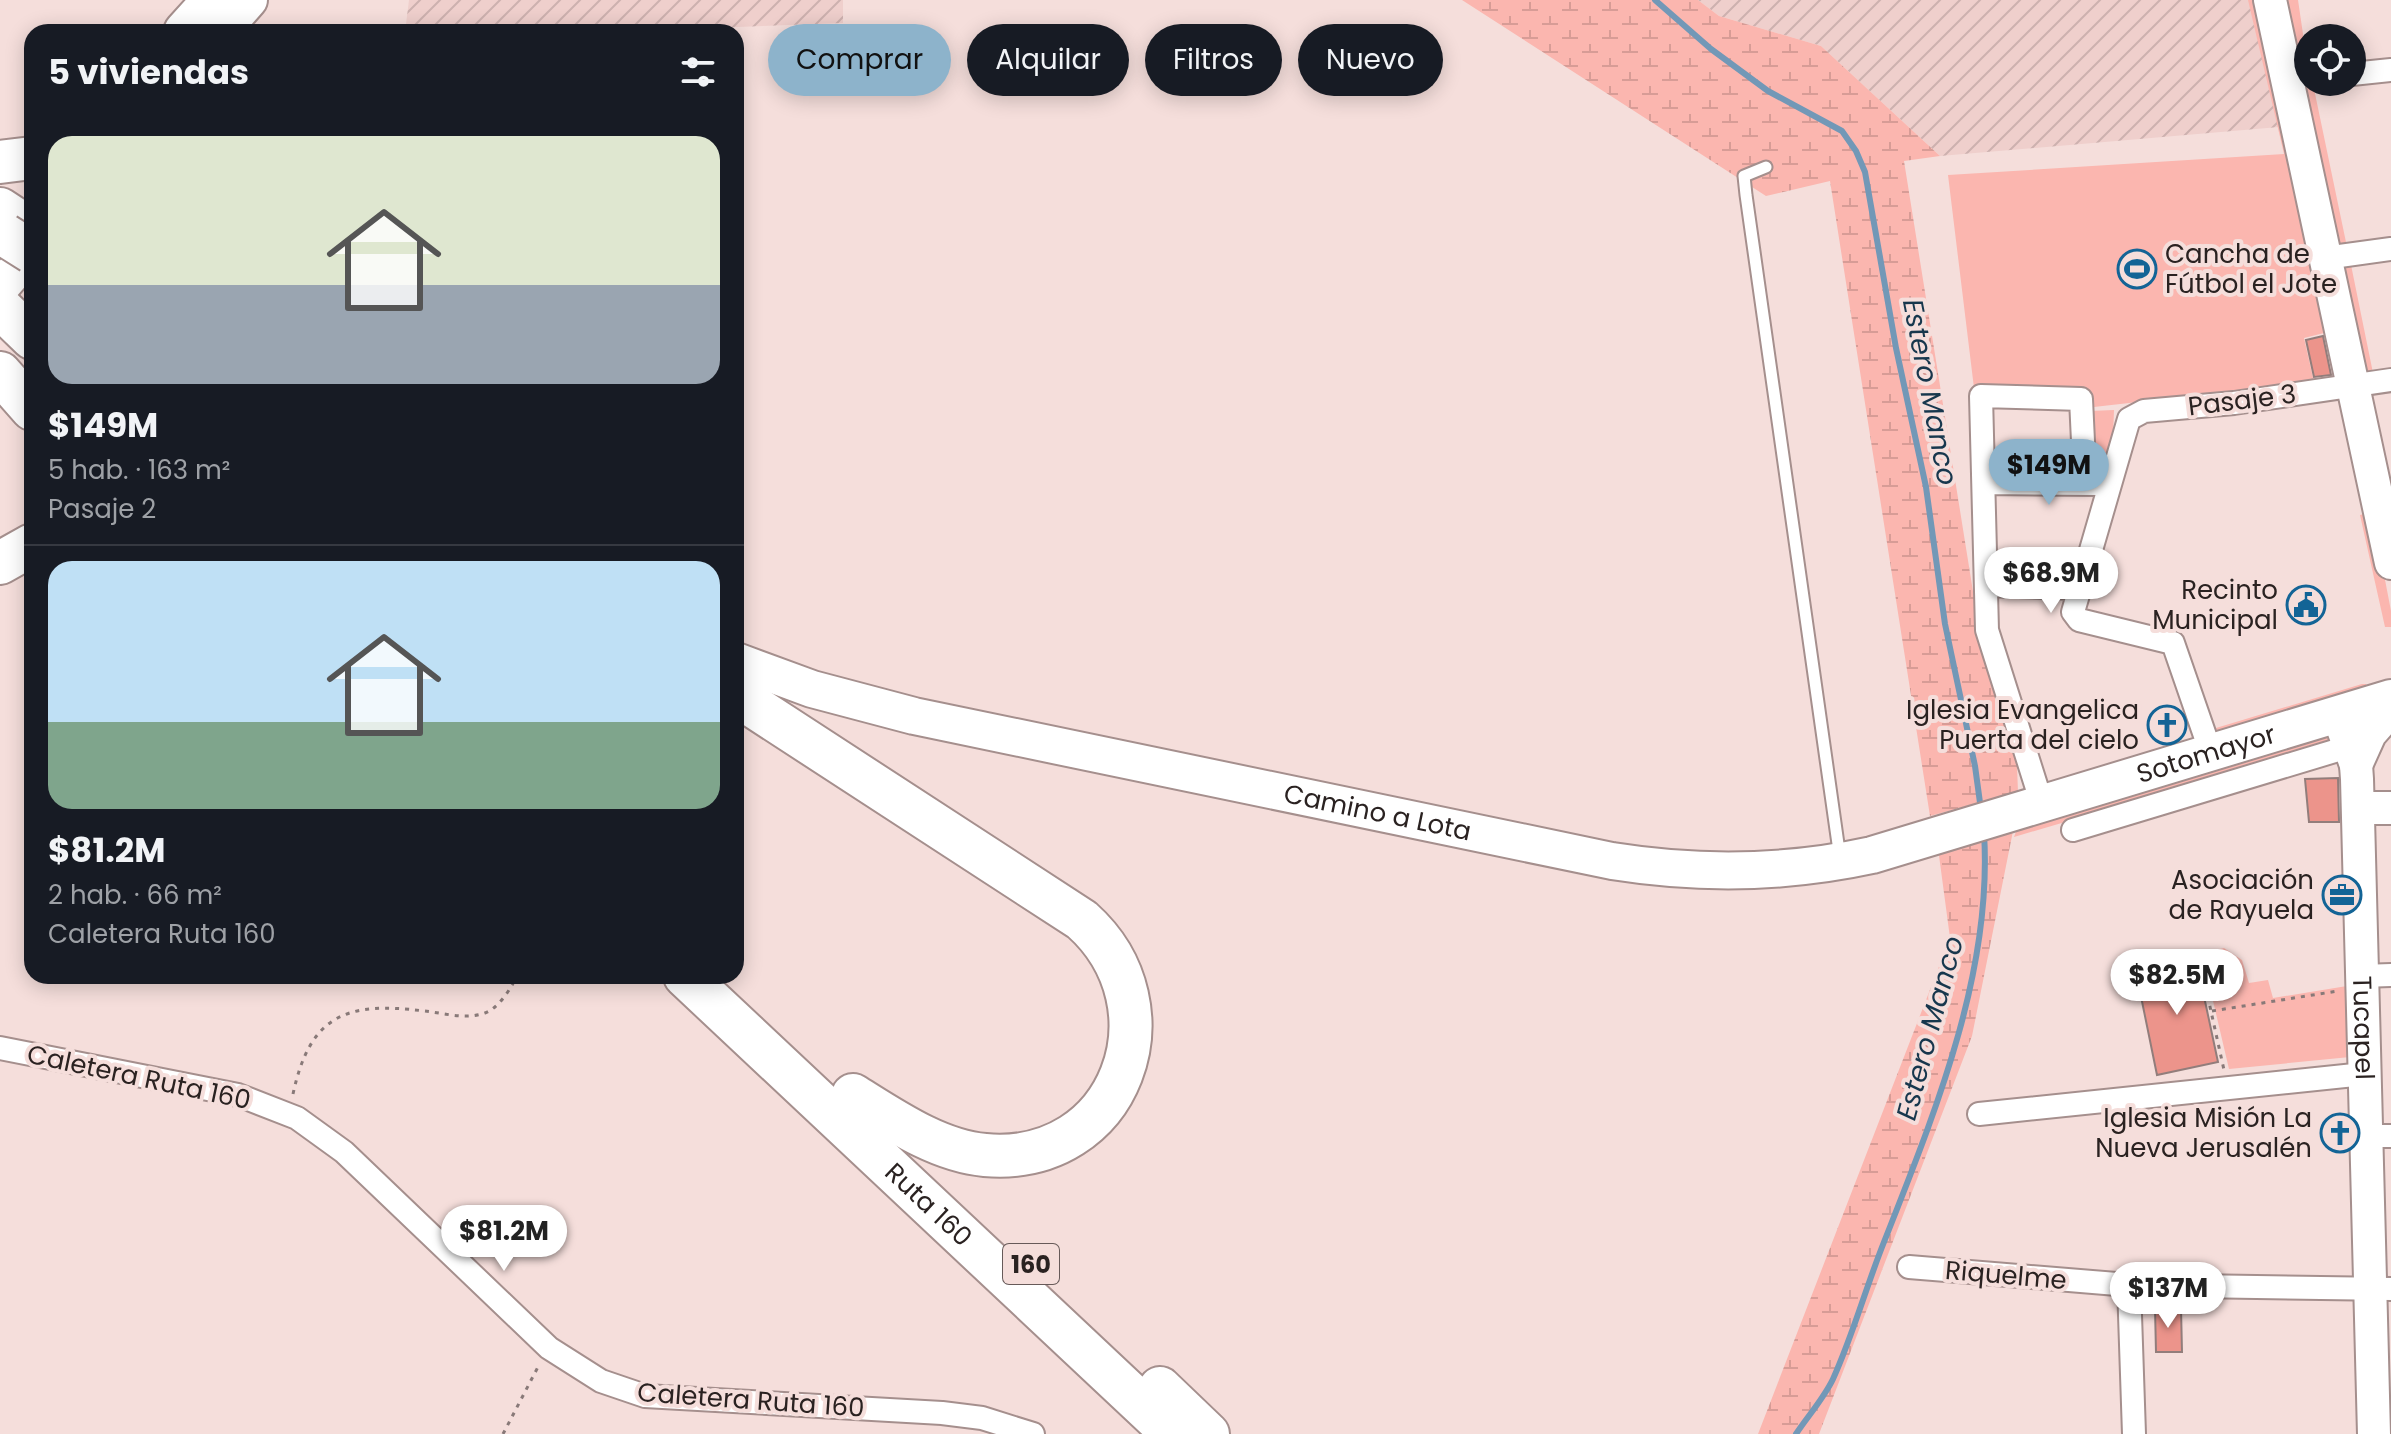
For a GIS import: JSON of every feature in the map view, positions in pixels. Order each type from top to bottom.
[{"type":"highway","points":[[192,24],[214,0]]},
{"type":"highway","points":[[0,162],[24,159]]},
{"type":"highway","points":[[0,365],[24,382]]},
{"type":"highway","points":[[0,373],[24,400]]},
{"type":"highway","points":[[0,563],[24,550]]},
{"type":"highway","points":[[0,582],[24,580]]},
{"type":"highway","points":[[744,700],[1082,920],[1105,944],[1127,988],[1130,1040],[1116,1087],[1092,1120],[1052,1145],[1003,1155],[968,1153],[911,1129],[853,1095]]},
{"type":"highway","name":"Ruta 160","points":[[694,984],[1173,1434]]},
{"type":"highway","name":"Ruta 160","points":[[733,984],[1208,1434]]},
{"type":"main road","points":[[228,24],[249,0]]},
{"type":"main road","points":[[11,313],[17,232]]},
{"type":"main road","name":"Camino a Lota","points":[[744,664],[812,689],[914,716],[1612,861],[1727,872],[1841,862],[2032,806]]},
{"type":"main road","name":"Sotomayor","points":[[2032,806],[2211,753],[2347,742],[2391,698]]},
{"type":"street","points":[[2270,0],[2294,69]]},
{"type":"street","points":[[2366,73],[2391,70]]},
{"type":"street","points":[[2300,96],[2325,258],[2391,563]]},
{"type":"street","points":[[2325,258],[2391,249]]},
{"type":"street","name":"Pasaje 3","points":[[2112,484],[2126,425],[2134,414],[2391,380]]},
{"type":"street","points":[[2032,806],[1987,630],[1986,483],[1981,396],[2081,399],[2085,484]]},
{"type":"street","points":[[1986,483],[2112,484],[2073,612],[2079,620],[2164,638],[2177,648],[2211,753]]},
{"type":"street","points":[[1986,585],[2078,588]]},
{"type":"street","name":"Tucapel","points":[[2374,1434],[2380,1289],[2378,1136],[2364,1074],[2372,980],[2358,808],[2347,742],[2370,734],[2391,710]]},
{"type":"street","name":"Sotomayor","points":[[2073,830],[2347,742]]},
{"type":"street","points":[[2358,808],[2391,808]]},
{"type":"street","name":"Caletera Ruta 160","points":[[0,1048],[238,1095],[297,1118],[344,1152],[549,1348],[601,1381],[645,1396],[942,1413],[982,1418],[1033,1434]]},
{"type":"street","points":[[1979,1114],[2364,1074]]},
{"type":"street","name":"Riquelme","points":[[1909,1267],[2129,1285],[2380,1289]]},
{"type":"street","points":[[2129,1285],[2134,1434]]},
{"type":"lane","points":[[1766,167],[1744,176],[1841,862]]},
{"type":"path","points":[[2199,957],[2228,1088]]},
{"type":"path","points":[[2212,1011],[2372,980]]},
{"type":"path","points":[[297,1118],[292,1095],[300,1058],[318,1030],[343,1016],[364,1010],[422,1011],[457,1017],[487,1013],[513,984]]},
{"type":"path","points":[[503,1434],[549,1348]]},
{"type":"shaded area","points":[[409,0],[843,0],[843,23],[744,27],[744,24],[406,24]]},
{"type":"shaded area","points":[[1698,0],[2249,0],[2279,127],[1940,156],[1821,46],[1719,16]]},
{"type":"green space","points":[[1462,0],[1698,0],[1719,16],[1821,46],[1940,156],[1904,161],[1975,604],[2017,766],[2018,792],[1930,816],[1830,181],[1766,196]]},
{"type":"green space","name":"Cancha de Fútbol el Jote","points":[[2248,0],[2262,0],[2332,331],[2304,338],[2314,382],[2085,408],[2084,394],[1974,388],[1948,175],[2284,154]]},
{"type":"green space","points":[[2282,0],[2298,0],[2302,24],[2294,24],[2294,56]]},
{"type":"green space","points":[[2302,96],[2316,96],[2347,247],[2335,249]]},
{"type":"green space","points":[[2350,260],[2373,373],[2361,375],[2338,261]]},
{"type":"green space","points":[[2114,410],[2112,465],[2103,472],[2097,471],[2090,411]]},
{"type":"green space","points":[[2372,512],[2391,611],[2391,627],[2385,627],[2360,515]]},
{"type":"green space","points":[[2366,684],[2369,692],[2218,738],[2216,728]]},
{"type":"green space","points":[[2322,731],[2333,737],[2330,744],[2014,837],[2020,821]]},
{"type":"green space","points":[[2015,821],[1972,1036],[1819,1434],[1758,1434],[1950,938],[1938,848]]},
{"type":"green space","points":[[2224,948],[2242,960],[2249,983],[2268,980],[2273,998],[2347,986],[2350,1057],[2229,1069],[2202,954]]},
{"type":"building","points":[[2323,336],[2331,375],[2314,377],[2306,340]]},
{"type":"building","points":[[2338,778],[2339,822],[2309,822],[2305,779]]},
{"type":"building","points":[[2196,959],[2218,1062],[2157,1075],[2136,972]]},
{"type":"building","points":[[2155,1308],[2181,1308],[2182,1352],[2156,1352]]},
{"type":"waterway","name":"Estero Manco","points":[[1655,0],[1711,49],[1768,91],[1842,131],[1856,151],[1865,172],[1896,348],[1926,487],[1945,624],[1975,766],[1981,810]]},
{"type":"waterway","name":"Estero Manco","points":[[1796,1434],[1833,1379],[1940,1094],[1956,1042],[1979,938],[1984,886],[1984,833]]},
{"type":"place","name":"Cancha de Fútbol el Jote","points":[[2137,269]]},
{"type":"place","name":"Recinto Municipal","points":[[2306,605]]},
{"type":"place","name":"Iglesia Evangelica Puerta del cielo","points":[[2167,725]]},
{"type":"place","name":"Asociación de Rayuela","points":[[2342,895]]},
{"type":"place","name":"Iglesia Misión La Nueva Jerusalén","points":[[2340,1133]]}]
